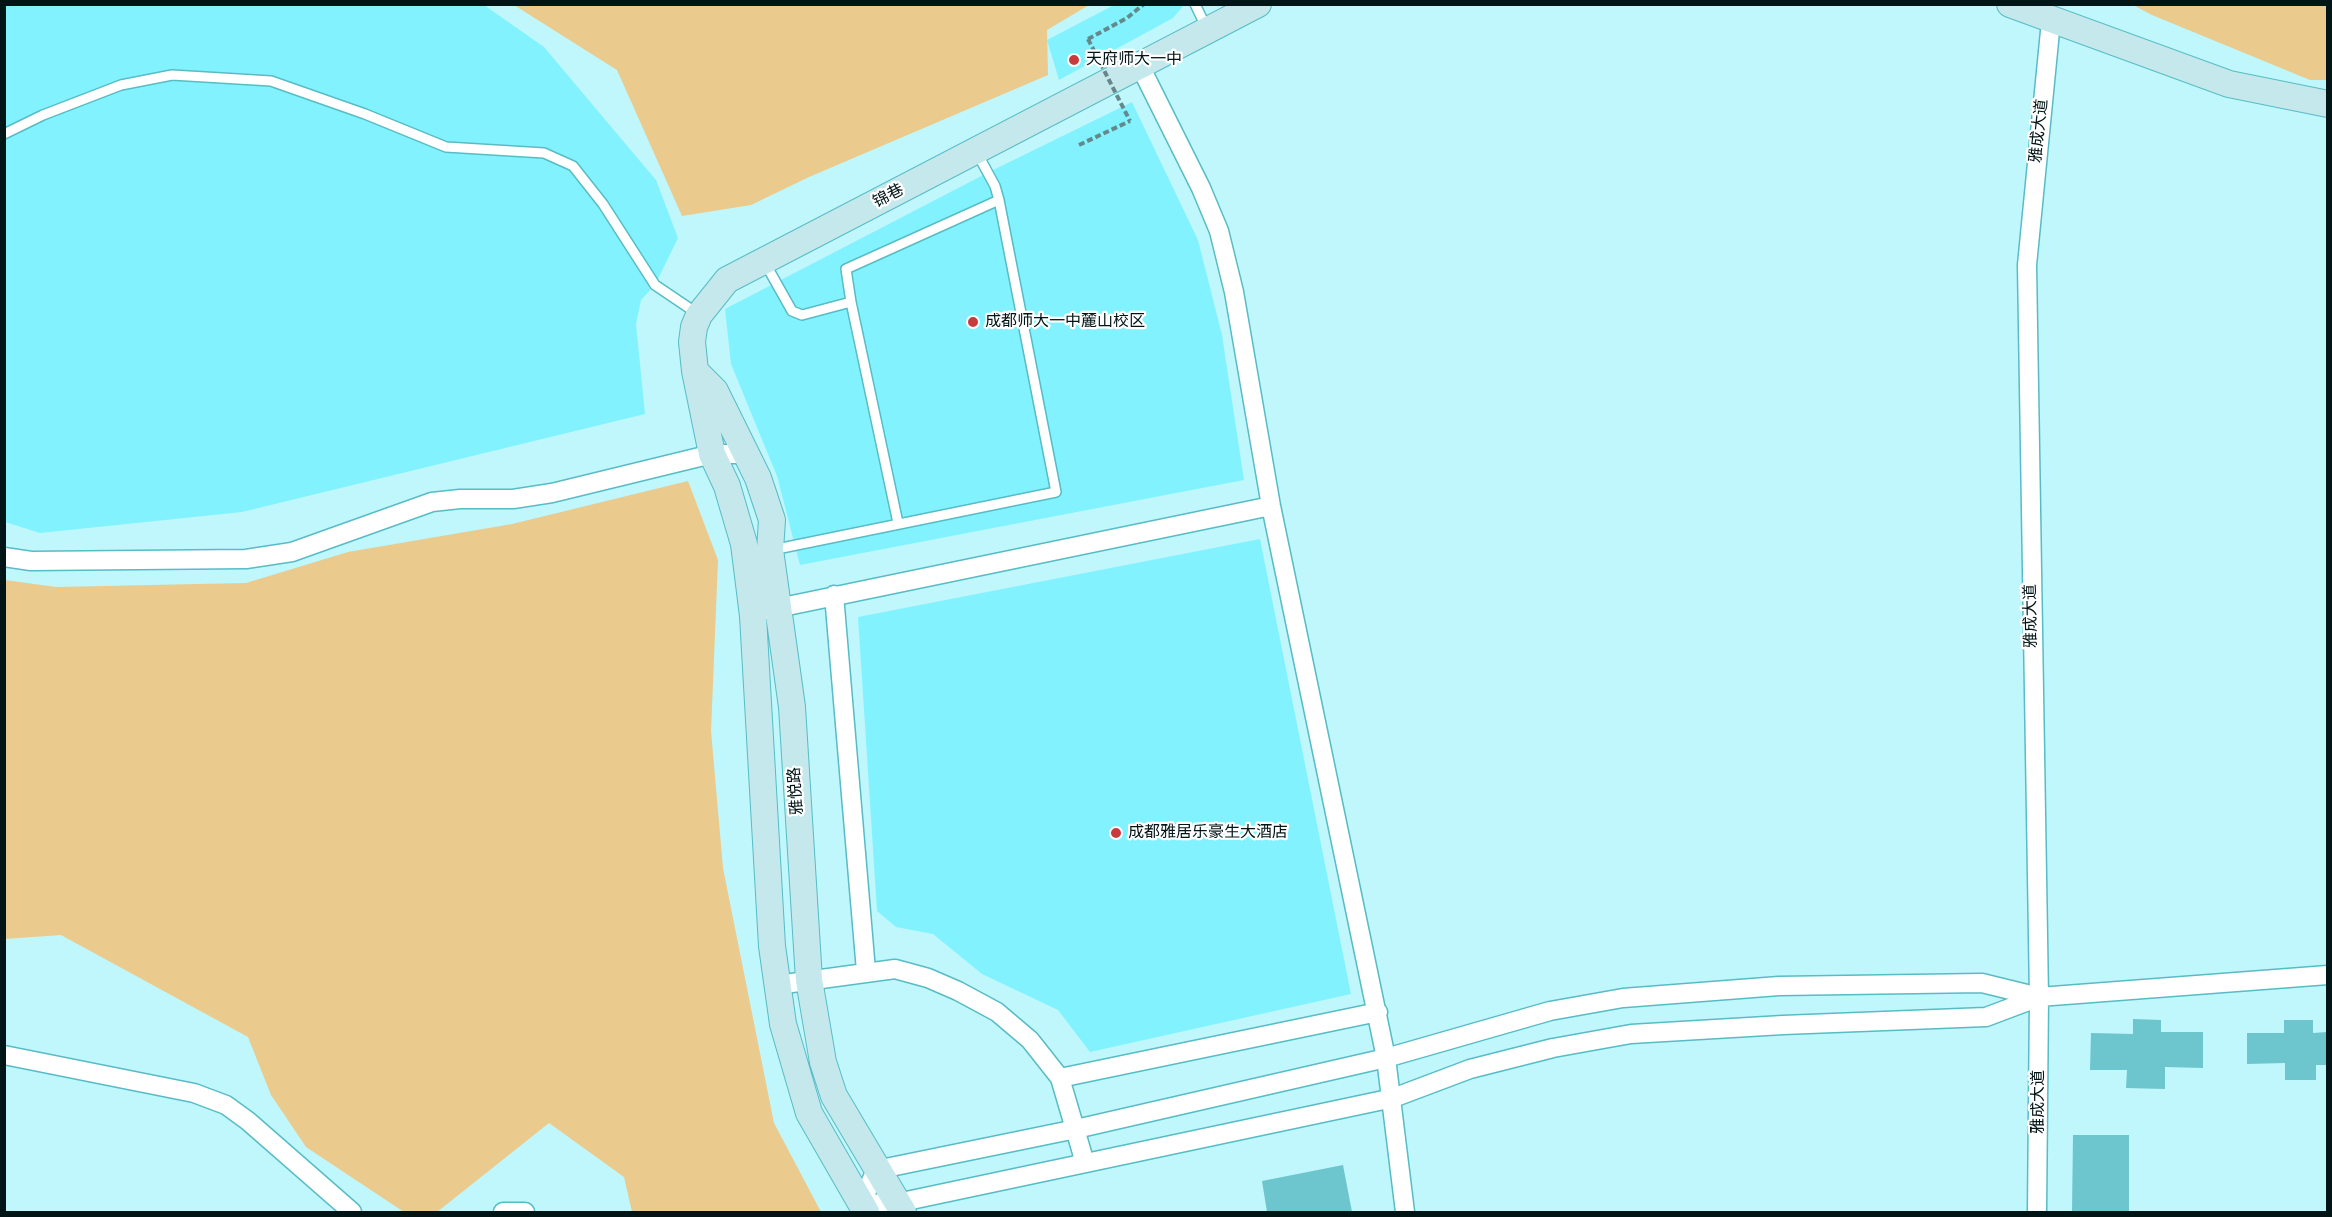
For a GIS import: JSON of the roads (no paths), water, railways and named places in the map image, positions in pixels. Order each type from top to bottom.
[{"type":"street","name":"锦巷","points":[[863,1208],[809,1113],[795,1074],[777,985],[772,946],[753,616],[744,544],[727,486],[712,454],[695,370],[692,342],[699,315],[727,280],[977,153],[1258,4]]},
{"type":"street","points":[[2010,4],[2051,21],[2229,84],[2328,104]]},
{"type":"street","name":"雅成大道","points":[[2037,1212],[2039,997],[2026,265],[2051,21]]},
{"type":"street","points":[[1140,66],[1201,188],[1219,231],[1234,292],[1271,506],[1378,1012],[1393,1098],[1405,1212]]},
{"type":"street","name":"雅悦路","points":[[695,370],[715,391],[748,454],[772,520],[770,550],[792,707],[810,980],[823,1062],[834,1096],[900,1208]]},
{"type":"street","points":[[4,557],[31,561],[246,559],[292,552],[432,502],[460,498],[513,499],[552,493],[712,454],[748,454]]},
{"type":"street","points":[[753,616],[778,607],[834,595],[1271,506]]},
{"type":"street","points":[[834,595],[866,971]]},
{"type":"street","points":[[777,985],[866,971],[895,969],[928,978],[997,1012],[1030,1040],[1060,1078],[1085,1164]]},
{"type":"street","points":[[2039,997],[1982,983],[1779,986],[1623,998],[1550,1011],[1386,1058],[1076,1130],[876,1170],[863,1208],[900,1208],[1085,1164],[1393,1098],[1470,1069],[1553,1048],[1631,1034],[1772,1025],[1986,1017],[2039,997],[2328,975]]},
{"type":"street","points":[[1060,1078],[1378,1012]]},
{"type":"street","points":[[4,1055],[194,1093],[226,1105],[248,1121],[352,1212]]},
{"type":"street","points":[[503,1212],[525,1212]]},
{"type":"lane","points":[[1196,4],[1207,30]]},
{"type":"lane","points":[[4,134],[53,110],[121,85],[172,75],[271,81],[365,114],[446,147],[544,153],[573,166],[603,204],[655,285],[699,315]]},
{"type":"lane","points":[[770,550],[1056,492],[999,200],[995,186],[977,153]]},
{"type":"lane","points":[[898,523],[846,269],[999,200]]},
{"type":"lane","points":[[763,261],[792,311],[802,315],[851,302]]},
{"type":"place","name":"天府师大一中","points":[[1074,60]]},
{"type":"place","name":"成都师大一中麓山校区","points":[[973,322]]},
{"type":"place","name":"成都雅居乐豪生大酒店","points":[[1116,833]]}]
